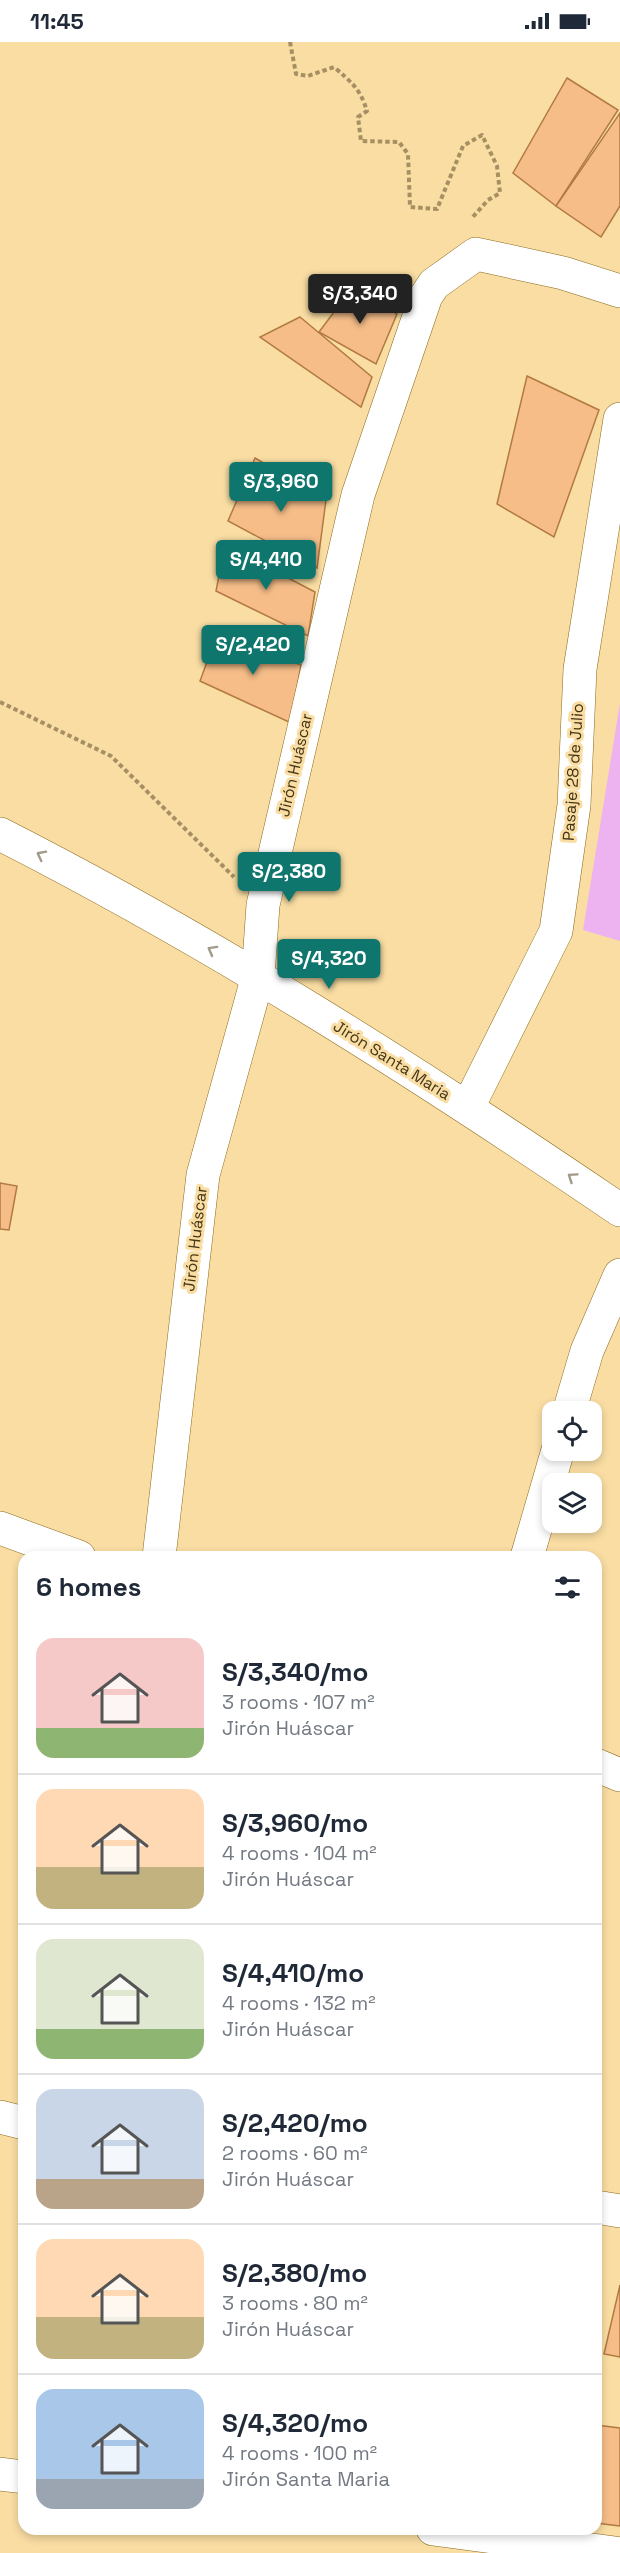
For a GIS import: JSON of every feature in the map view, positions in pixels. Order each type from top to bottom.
[{"type":"street","points":[[476,254],[563,273],[620,291]]},
{"type":"street","name":"Jirón Huáscar","points":[[160,1551],[203,1175],[258,976],[263,904],[362,482],[429,289],[476,254]]},
{"type":"street","name":"Pasaje 28 de Julio","points":[[468,1107],[556,931],[574,806],[580,669],[620,419]]},
{"type":"street","name":"Jirón Santa Maria","points":[[0,834],[61,865],[258,976],[468,1107],[620,1210]]},
{"type":"street","points":[[572,1401],[587,1351],[620,1275]]},
{"type":"street","points":[[529,1551],[555,1461]]},
{"type":"street","points":[[0,1528],[63,1551]]},
{"type":"street","points":[[602,1768],[620,1775]]},
{"type":"street","points":[[0,2117],[18,2122]]},
{"type":"street","points":[[602,2208],[620,2211]]},
{"type":"street","points":[[0,2474],[18,2476]]},
{"type":"street","points":[[478,2535],[615,2553]]},
{"type":"path","points":[[290,42],[296,74],[308,76],[334,68],[356,86],[362,95],[366,111],[358,117],[361,141],[399,142],[408,154],[410,207],[437,209],[463,146],[482,135],[497,166],[500,193],[488,200],[469,221],[476,254]]},
{"type":"path","points":[[0,702],[111,756],[263,904]]},
{"type":"shaded area","points":[[620,703],[620,941],[583,930]]},
{"type":"building","points":[[567,78],[618,110],[556,206],[513,173]]},
{"type":"building","points":[[620,113],[620,206],[601,237],[556,206]]},
{"type":"building","points":[[352,288],[397,314],[376,364],[319,332]]},
{"type":"building","points":[[300,317],[372,377],[361,407],[260,337]]},
{"type":"building","points":[[527,376],[599,410],[554,537],[497,504]]},
{"type":"building","points":[[255,458],[326,500],[317,568],[228,521]]},
{"type":"building","points":[[225,545],[315,592],[308,636],[216,591]]},
{"type":"building","points":[[218,632],[301,665],[291,723],[200,681]]},
{"type":"building","points":[[0,1183],[17,1186],[9,1230],[0,1229]]},
{"type":"building","points":[[620,2285],[620,2357],[604,2354]]},
{"type":"building","points":[[602,2426],[620,2428],[620,2526],[602,2524]]}]
